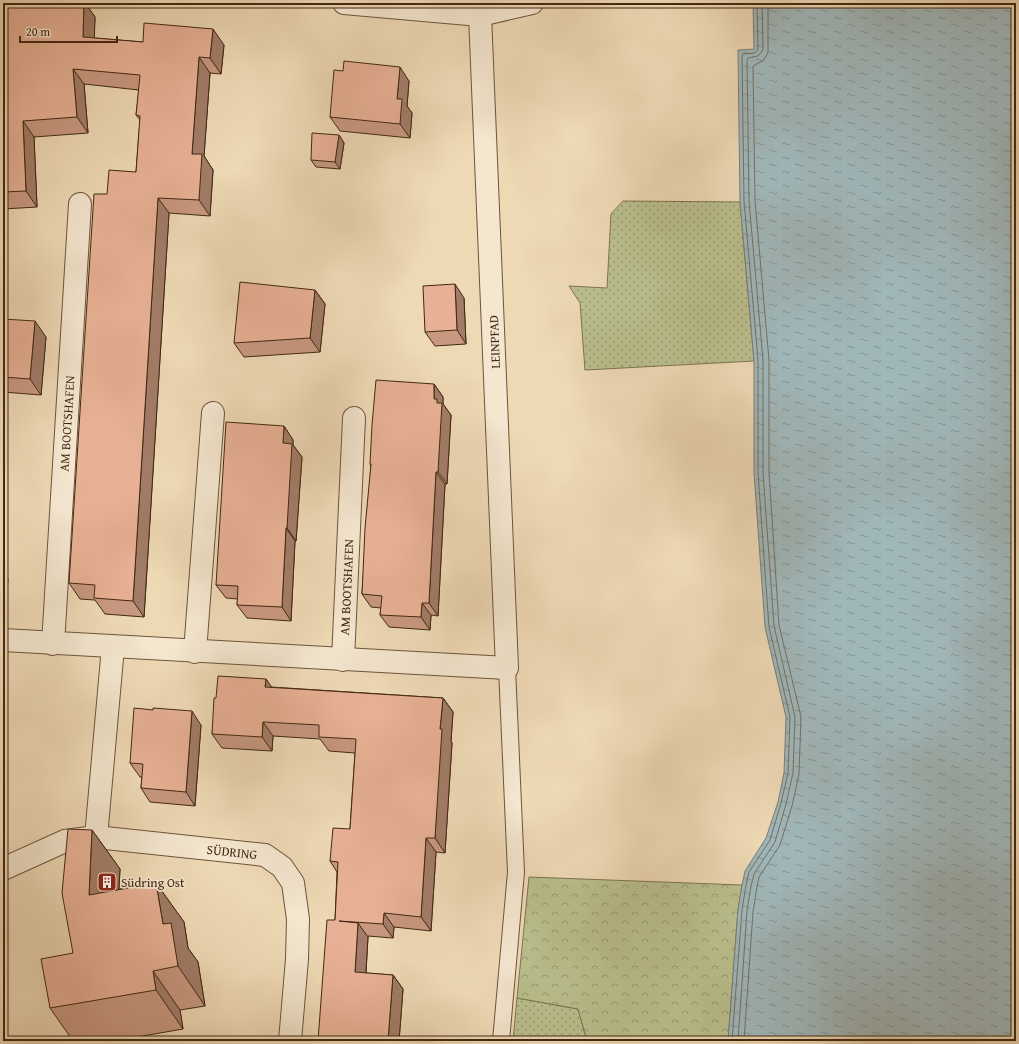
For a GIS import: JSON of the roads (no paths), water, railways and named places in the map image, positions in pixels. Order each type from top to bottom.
[{"type":"street","points":[[344,3],[480,16],[532,3]]},
{"type":"street","name":"LEINPFAD","points":[[480,16],[508,668]]},
{"type":"street","name":"AM BOOTSHAFEN","points":[[52,644],[80,204]]},
{"type":"street","points":[[195,652],[213,412]]},
{"type":"street","name":"AM BOOTSHAFEN","points":[[343,660],[354,418]]},
{"type":"street","points":[[3,640],[113,648],[508,668]]},
{"type":"street","points":[[96,836],[113,648]]},
{"type":"street","name":"SÜDRING","points":[[3,869],[65,841],[96,836],[265,855],[282,867],[293,883],[298,920],[297,959],[290,1041]]},
{"type":"lane","points":[[501,1041],[516,872],[508,668]]},
{"type":"water","points":[[753,3],[1016,3],[1016,1041],[728,1041],[738,910],[742,885],[745,871],[766,838],[778,802],[784,773],[786,717],[765,627],[754,473],[754,361],[740,202],[738,50],[754,49]]},
{"type":"place","name":"Südring Ost","points":[[107,882]]}]
